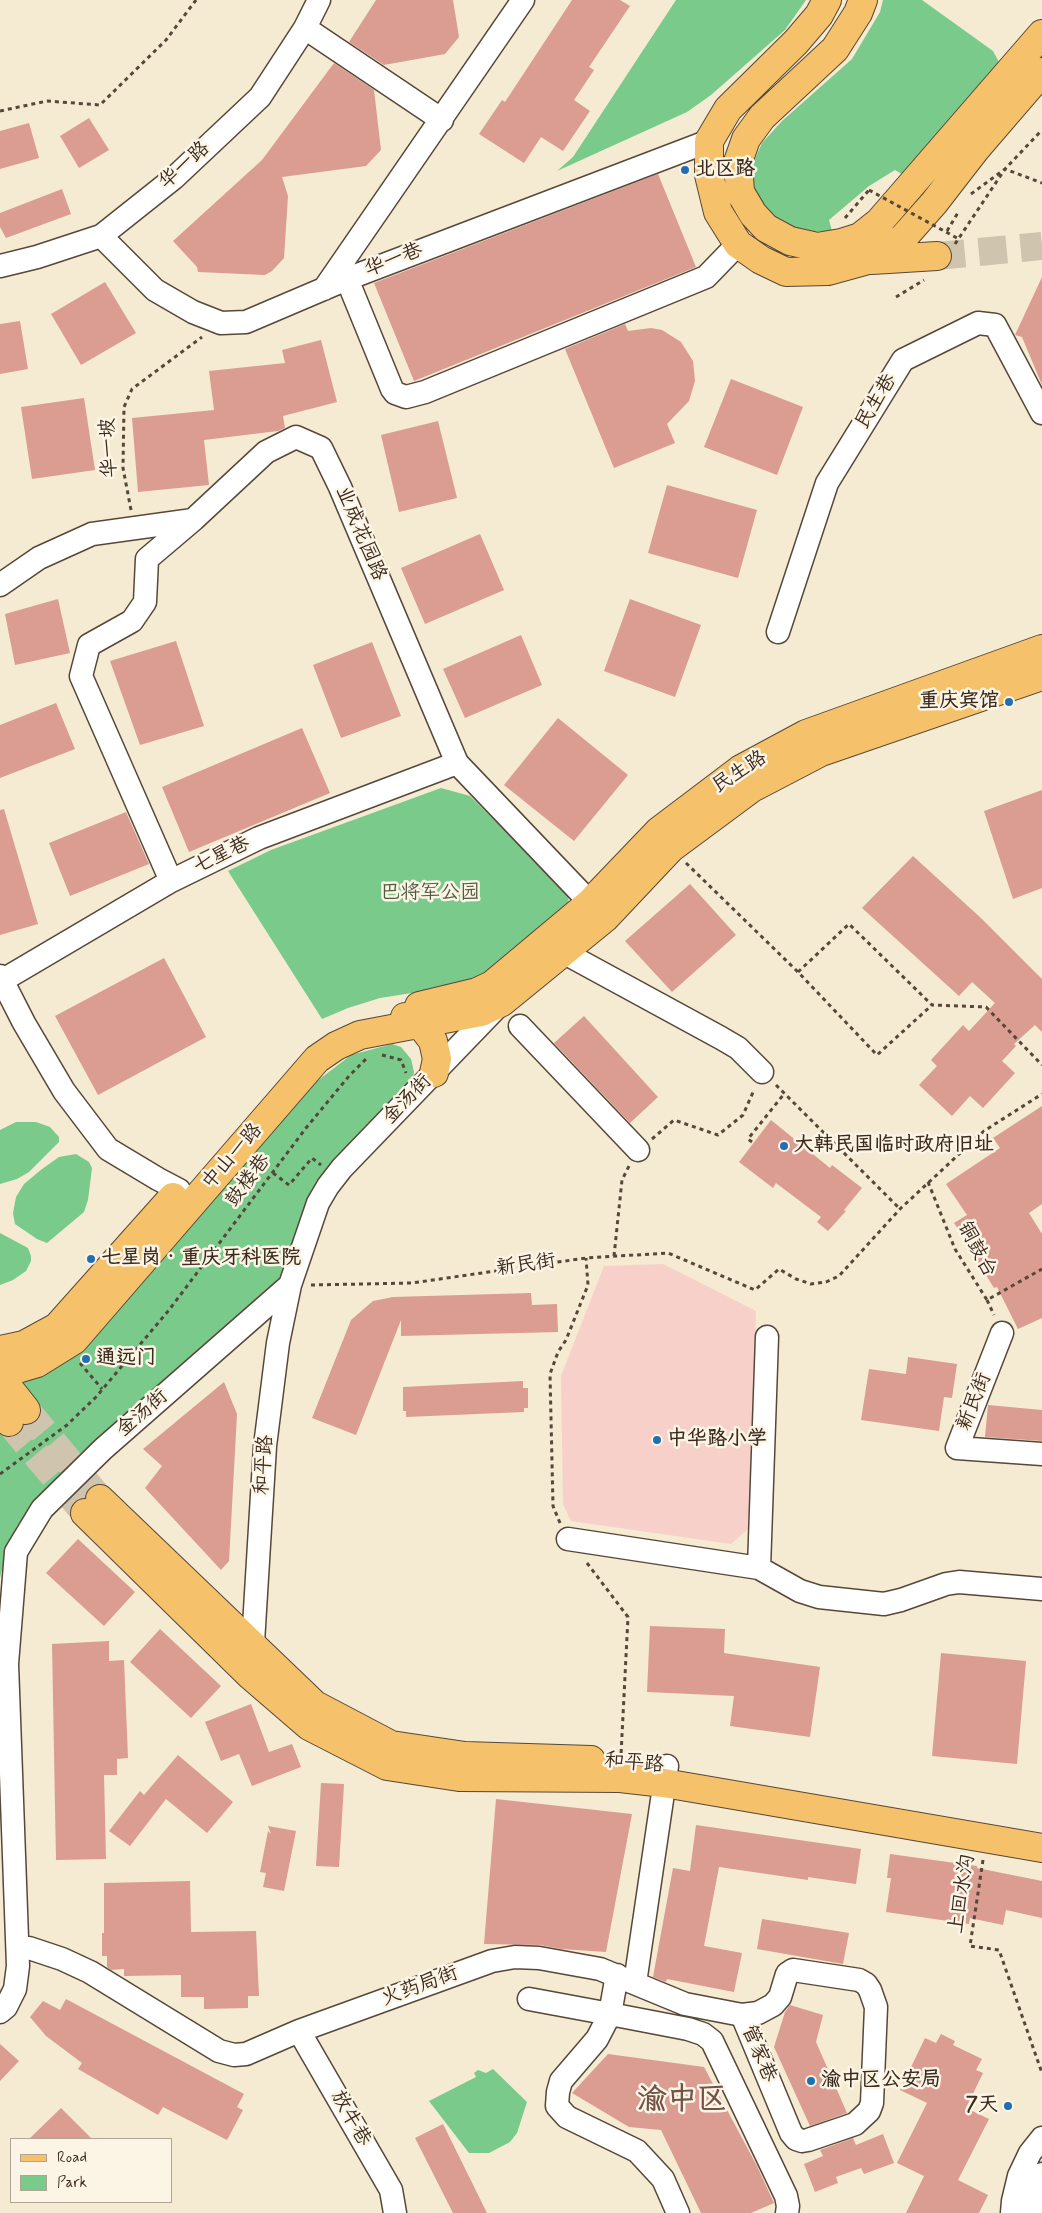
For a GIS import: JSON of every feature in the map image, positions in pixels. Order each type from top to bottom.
[{"type":"main road","points":[[827,0],[819,15],[796,42],[728,109],[709,142],[709,175],[718,212],[738,244],[761,260],[786,272],[828,271],[868,260],[945,250]]},
{"type":"main road","points":[[863,0],[858,12],[835,49],[762,117],[746,139],[738,162],[740,192],[752,214],[766,228],[790,241],[817,247],[841,243],[860,237],[879,222],[1042,34]]},
{"type":"main road","points":[[868,260],[903,238],[1042,72]]},
{"type":"main road","points":[[879,222],[902,222],[903,238]]},
{"type":"main road","name":"民生路","points":[[497,994],[563,952],[659,831],[741,769],[806,734],[1042,649]]},
{"type":"main road","name":"民生路","points":[[497,994],[671,848],[752,788],[821,752],[1042,676]]},
{"type":"main road","name":"中山一路","points":[[0,1375],[37,1363],[74,1340],[317,1059],[336,1046],[385,1021],[477,992],[497,994]]},
{"type":"main road","points":[[420,1024],[481,1012],[497,994]]},
{"type":"main road","points":[[385,1021],[400,1015],[420,1024],[433,1041],[437,1059],[419,1081]]},
{"type":"main road","name":"中山一路","points":[[0,1350],[24,1345],[57,1327],[305,1049],[328,1031],[354,1020],[385,1021]]},
{"type":"main road","points":[[385,1021],[415,1039],[421,1048],[423,1073],[419,1081]]},
{"type":"main road","points":[[0,1375],[12,1414]]},
{"type":"main road","name":"和平路","points":[[1042,1830],[665,1775],[620,1778],[460,1776],[387,1766],[310,1726],[250,1676],[92,1506],[254,1647],[315,1704],[391,1745],[465,1756],[621,1761],[665,1775],[1042,1848]]},
{"type":"street","name":"华一路","points":[[0,266],[37,257],[101,236],[174,178],[260,97],[305,28],[319,0]]},
{"type":"street","points":[[324,289],[523,0]]},
{"type":"street","points":[[305,28],[442,120]]},
{"type":"street","name":"华一巷","points":[[101,236],[155,290],[193,312],[221,323],[246,322],[347,279],[709,142]]},
{"type":"street","points":[[347,279],[392,389],[395,393],[406,397],[425,392],[706,277],[738,244]]},
{"type":"street","name":"民生巷","points":[[778,632],[827,484],[903,360],[978,323],[995,325],[1042,413]]},
{"type":"street","name":"业成花园路","points":[[194,520],[266,452],[296,437],[321,448],[340,486],[456,763],[598,910]]},
{"type":"street","points":[[0,585],[39,558],[92,534],[194,520]]},
{"type":"street","points":[[170,881],[81,676],[89,644],[132,621],[145,602],[147,559],[194,520]]},
{"type":"street","name":"七星巷","points":[[2,978],[170,881],[259,838],[456,763]]},
{"type":"street","points":[[563,952],[738,1048],[762,1072]]},
{"type":"street","points":[[2,978],[24,1023],[64,1091],[108,1150],[158,1180],[179,1190]]},
{"type":"street","name":"金汤街","points":[[0,2012],[6,2007],[14,1989],[19,1948],[8,1918],[7,1664],[16,1552],[42,1509],[103,1449],[245,1327],[290,1285],[318,1203],[328,1186],[497,994]]},
{"type":"street","points":[[520,1026],[638,1150]]},
{"type":"street","name":"和平路","points":[[250,1676],[254,1647],[265,1446],[278,1343],[290,1285]]},
{"type":"street","name":"新民街","points":[[1002,1333],[957,1448],[1042,1454]]},
{"type":"street","points":[[759,1568],[767,1338]]},
{"type":"street","points":[[568,1539],[759,1568],[800,1591],[819,1597],[884,1604],[946,1584],[959,1582],[1042,1589]]},
{"type":"street","points":[[665,1775],[626,1979],[597,2039],[561,2081],[557,2106],[566,2117],[636,2151],[663,2180],[678,2213]]},
{"type":"street","name":"火药局街","points":[[19,1948],[29,1948],[62,1959],[90,1972],[219,2052],[234,2054],[246,2054],[299,2031],[492,1960],[515,1956],[539,1958],[600,1969],[626,1979]]},
{"type":"street","name":"管家巷","points":[[626,1979],[685,2004],[742,2015],[758,2013],[773,2005],[780,1997],[787,1974],[792,1970],[859,1980],[866,1984],[874,1996],[876,2007],[872,2103],[869,2111],[855,2124],[802,2141],[796,2139],[783,2114],[742,2015]]},
{"type":"street","points":[[529,1999],[688,2029],[703,2034],[712,2041],[786,2196],[787,2213]]},
{"type":"street","name":"放牛巷","points":[[299,2031],[390,2190],[395,2212]]},
{"type":"street","points":[[1012,2213],[1019,2176],[1030,2152],[1042,2138]]},
{"type":"street","points":[[1033,2213],[1038,2181],[1042,2174]]},
{"type":"path","points":[[0,111],[47,101],[100,105],[166,40],[196,0]]},
{"type":"path","points":[[896,297],[945,250],[1005,169],[1042,130]]},
{"type":"path","points":[[1005,169],[1042,183]]},
{"type":"path","points":[[966,198],[1005,169]]},
{"type":"path","points":[[869,190],[945,250]]},
{"type":"path","points":[[945,250],[962,206]]},
{"type":"path","name":"华一坡","points":[[135,528],[123,468],[124,407],[132,390],[221,323]]},
{"type":"path","points":[[671,848],[798,972],[877,1055],[932,1005]]},
{"type":"path","points":[[798,972],[849,924],[932,1005],[986,1007],[1042,1064]]},
{"type":"path","name":"鼓楼巷","points":[[0,1474],[67,1425],[102,1389],[169,1310],[349,1076],[368,1057],[384,1055],[401,1060],[406,1074],[419,1081]]},
{"type":"path","points":[[614,1256],[622,1180],[638,1150],[674,1120],[718,1135],[742,1116],[762,1072],[900,1210],[984,1131],[1042,1094]]},
{"type":"path","points":[[752,1142],[748,1139],[784,1094]]},
{"type":"path","points":[[273,1173],[289,1185],[312,1158],[323,1167]]},
{"type":"path","name":"铜鼓台","points":[[928,1182],[955,1249],[987,1300],[1042,1269]]},
{"type":"path","name":"新民街","points":[[290,1285],[412,1283],[586,1258],[668,1253],[755,1290],[779,1270],[811,1284],[826,1282],[838,1276],[900,1210]]},
{"type":"path","points":[[586,1258],[588,1285],[550,1374],[553,1506],[568,1539],[628,1617],[621,1761]]},
{"type":"path","points":[[80,1364],[102,1389]]},
{"type":"path","name":"上回水沟","points":[[987,1838],[970,1946],[999,1950],[1042,2073]]},
{"type":"shaded area","name":"中华路小学","points":[[663,1264],[756,1311],[748,1529],[731,1544],[571,1521],[563,1504],[561,1376],[604,1266]]},
{"type":"green space","points":[[676,0],[806,0],[785,30],[711,95],[687,112],[557,171],[573,157]]},
{"type":"green space","points":[[883,0],[922,0],[993,51],[1000,64],[905,176],[895,170],[869,186],[829,220],[832,231],[803,232],[769,216],[756,194],[751,176],[755,159],[762,143],[782,121],[852,59],[880,12]]},
{"type":"green space","name":"巴将军公园","points":[[441,788],[470,796],[568,893],[569,907],[496,973],[462,985],[380,998],[322,1019],[228,871],[271,850]]},
{"type":"green space","points":[[392,1044],[401,1047],[411,1059],[414,1072],[412,1084],[338,1162],[288,1266],[272,1288],[35,1504],[17,1526],[6,1552],[0,1578],[0,1396],[304,1091],[351,1055]]},
{"type":"green space","points":[[16,1122],[36,1122],[50,1127],[59,1137],[59,1142],[29,1172],[17,1179],[0,1184],[0,1130]]},
{"type":"green space","points":[[76,1154],[89,1162],[92,1168],[88,1200],[84,1212],[47,1243],[37,1239],[15,1224],[13,1213],[16,1197],[24,1184],[42,1169],[59,1157]]},
{"type":"green space","points":[[0,1233],[28,1248],[31,1261],[26,1271],[13,1280],[0,1285]]},
{"type":"green space","points":[[493,2069],[527,2102],[517,2133],[510,2142],[489,2153],[469,2153],[429,2101],[476,2077],[474,2073],[478,2070],[486,2073]]},
{"type":"building","points":[[376,0],[453,0],[459,37],[445,54],[384,65],[349,42]]},
{"type":"building","points":[[572,0],[620,0],[630,6],[589,67],[594,70],[574,100],[590,111],[563,151],[541,137],[524,163],[479,134],[502,100],[505,102]]},
{"type":"building","points":[[334,63],[374,90],[381,150],[366,166],[282,177],[288,196],[284,258],[272,271],[265,275],[198,272],[197,267],[173,241],[262,160]]},
{"type":"building","points":[[89,118],[109,150],[79,168],[60,136]]},
{"type":"building","points":[[29,123],[39,158],[0,169],[0,131]]},
{"type":"building","points":[[658,174],[696,267],[414,381],[374,283]]},
{"type":"building","points":[[62,189],[71,214],[6,238],[0,227],[0,213]]},
{"type":"building","points":[[1042,277],[1042,385],[1022,337],[1015,335]]},
{"type":"building","points":[[105,282],[136,333],[81,365],[51,314]]},
{"type":"building","points":[[20,321],[28,369],[0,374],[0,324]]},
{"type":"building","points":[[625,324],[628,331],[651,328],[662,330],[681,342],[693,361],[695,381],[689,401],[667,424],[675,443],[614,468],[565,349]]},
{"type":"building","points":[[321,340],[337,402],[283,416],[285,428],[278,431],[204,440],[209,485],[138,492],[132,418],[214,410],[209,371],[285,363],[282,350]]},
{"type":"building","points":[[731,379],[803,407],[777,475],[704,447]]},
{"type":"building","points":[[84,398],[95,470],[32,479],[21,407]]},
{"type":"building","points":[[438,421],[457,498],[399,512],[381,435]]},
{"type":"building","points":[[667,485],[757,510],[738,578],[648,553]]},
{"type":"building","points":[[480,534],[504,590],[425,624],[401,568]]},
{"type":"building","points":[[58,599],[70,653],[15,665],[5,614]]},
{"type":"building","points":[[630,599],[701,625],[675,697],[604,671]]},
{"type":"building","points":[[521,635],[542,685],[465,718],[443,669]]},
{"type":"building","points":[[176,641],[204,726],[140,745],[110,661]]},
{"type":"building","points":[[372,642],[401,716],[341,738],[313,665]]},
{"type":"building","points":[[56,703],[75,749],[0,778],[0,725]]},
{"type":"building","points":[[558,718],[628,775],[574,841],[504,785]]},
{"type":"building","points":[[302,728],[330,793],[189,852],[162,787]]},
{"type":"building","points":[[1042,790],[1042,888],[1013,899],[984,811]]},
{"type":"building","points":[[4,809],[38,924],[0,935],[0,810]]},
{"type":"building","points":[[126,812],[149,864],[70,896],[49,843]]},
{"type":"building","points":[[913,856],[982,919],[1042,979],[1042,1032],[1035,1025],[1014,1044],[1016,1046],[1002,1061],[1015,1073],[983,1108],[970,1096],[952,1116],[919,1085],[937,1066],[931,1060],[963,1025],[969,1031],[995,1003],[972,982],[959,996],[862,908]]},
{"type":"building","points":[[690,884],[736,935],[672,992],[625,941]]},
{"type":"building","points":[[164,958],[206,1037],[98,1095],[55,1016]]},
{"type":"building","points":[[584,1016],[658,1097],[630,1123],[554,1043]]},
{"type":"building","points":[[1042,1106],[1042,1204],[1029,1213],[1042,1234],[1042,1318],[1018,1329],[997,1287],[994,1288],[976,1259],[978,1258],[954,1223],[967,1215],[946,1184],[1000,1148],[993,1138]]},
{"type":"building","points":[[771,1120],[830,1168],[832,1165],[862,1188],[844,1210],[846,1211],[828,1231],[817,1222],[821,1217],[776,1183],[773,1188],[739,1162]]},
{"type":"building","points":[[531,1293],[532,1305],[557,1304],[558,1332],[401,1336],[401,1320],[356,1435],[312,1418],[351,1320],[373,1301],[393,1297]]},
{"type":"building","points":[[908,1357],[957,1364],[952,1398],[944,1397],[939,1431],[861,1420],[869,1369],[906,1374]]},
{"type":"building","points":[[523,1381],[523,1388],[528,1388],[528,1408],[524,1408],[524,1412],[406,1417],[406,1411],[403,1411],[403,1387]]},
{"type":"building","points":[[224,1382],[237,1414],[229,1561],[221,1570],[145,1488],[162,1466],[143,1449]]},
{"type":"building","points":[[988,1405],[1042,1410],[1042,1441],[985,1437]]},
{"type":"building","points":[[78,1539],[135,1592],[104,1626],[46,1573]]},
{"type":"building","points":[[650,1626],[725,1629],[724,1653],[820,1667],[810,1737],[730,1726],[734,1696],[647,1692]]},
{"type":"building","points":[[160,1629],[221,1686],[191,1718],[130,1662]]},
{"type":"building","points":[[109,1641],[109,1661],[124,1660],[128,1758],[117,1759],[117,1775],[104,1775],[106,1859],[56,1860],[52,1644]]},
{"type":"building","points":[[941,1653],[1026,1661],[1017,1764],[932,1756]]},
{"type":"building","points":[[251,1704],[269,1752],[292,1744],[301,1767],[252,1786],[239,1754],[221,1761],[205,1722]]},
{"type":"building","points":[[178,1755],[233,1802],[207,1833],[166,1799],[130,1846],[109,1831],[140,1791],[144,1795]]},
{"type":"building","points":[[321,1783],[344,1784],[339,1867],[316,1866]]},
{"type":"building","points":[[496,1799],[632,1814],[606,1952],[561,1949],[540,1945],[484,1944]]},
{"type":"building","points":[[696,1825],[861,1849],[856,1884],[808,1877],[808,1880],[719,1867],[704,1946],[742,1953],[734,1992],[667,1979],[666,1982],[653,1977],[673,1868],[690,1871]]},
{"type":"building","points":[[268,1826],[296,1831],[284,1891],[263,1887],[266,1873],[260,1872],[268,1831],[271,1834]]},
{"type":"building","points":[[890,1854],[977,1866],[977,1868],[1042,1881],[1042,1918],[1006,1910],[1003,1925],[970,1918],[969,1924],[886,1912],[891,1878],[887,1878]]},
{"type":"building","points":[[190,1881],[191,1932],[256,1931],[259,1996],[248,1996],[248,2008],[204,2009],[204,1997],[181,1997],[181,1975],[124,1976],[124,1969],[111,1970],[107,1967],[107,1956],[102,1956],[104,1883]]},
{"type":"building","points":[[762,1919],[849,1933],[843,1964],[757,1949]]},
{"type":"building","points":[[66,1999],[244,2094],[237,2107],[243,2110],[227,2140],[163,2107],[158,2115],[78,2069],[82,2063],[46,2036],[30,2017],[43,2001],[60,2010]]},
{"type":"building","name":"渝中区公安局","points":[[790,2005],[823,2015],[816,2042],[847,2113],[810,2126],[774,2047],[785,2012]]},
{"type":"building","points":[[941,2034],[955,2041],[953,2045],[982,2059],[976,2070],[983,2073],[966,2108],[989,2119],[958,2180],[988,2195],[979,2213],[906,2213],[924,2176],[897,2163],[927,2103],[900,2090],[925,2038],[936,2043]]},
{"type":"building","points":[[0,2044],[19,2061],[0,2081]]},
{"type":"building","points":[[608,2054],[704,2067],[757,2166],[774,2203],[751,2213],[701,2213],[661,2130],[629,2127],[572,2093]]},
{"type":"building","points":[[61,2108],[91,2138],[30,2138]]},
{"type":"building","points":[[443,2124],[487,2213],[453,2213],[415,2138]]},
{"type":"building","points":[[883,2134],[894,2163],[864,2174],[861,2168],[836,2177],[838,2183],[815,2192],[804,2164],[823,2156],[820,2150],[853,2138],[856,2145]]},
{"type":"tunnel","points":[[937,256],[1042,246]]},
{"type":"tunnel","points":[[26,1410],[100,1499]]},
{"type":"tunnel","points":[[9,1422],[85,1513]]},
{"type":"place","name":"北区路","points":[[685,170]]},
{"type":"place","name":"重庆宾馆","points":[[1009,702]]},
{"type":"place","name":"大韩民国临时政府旧址","points":[[784,1146]]},
{"type":"place","name":"七星岗‧重庆牙科医院","points":[[91,1259]]},
{"type":"place","name":"通远门","points":[[86,1359]]},
{"type":"place","name":"中华路小学","points":[[657,1440]]},
{"type":"place","name":"渝中区公安局","points":[[811,2081]]},
{"type":"place","name":"7天","points":[[1008,2106]]},
{"type":"district","name":"渝中区","points":[[682,2102]]}]
